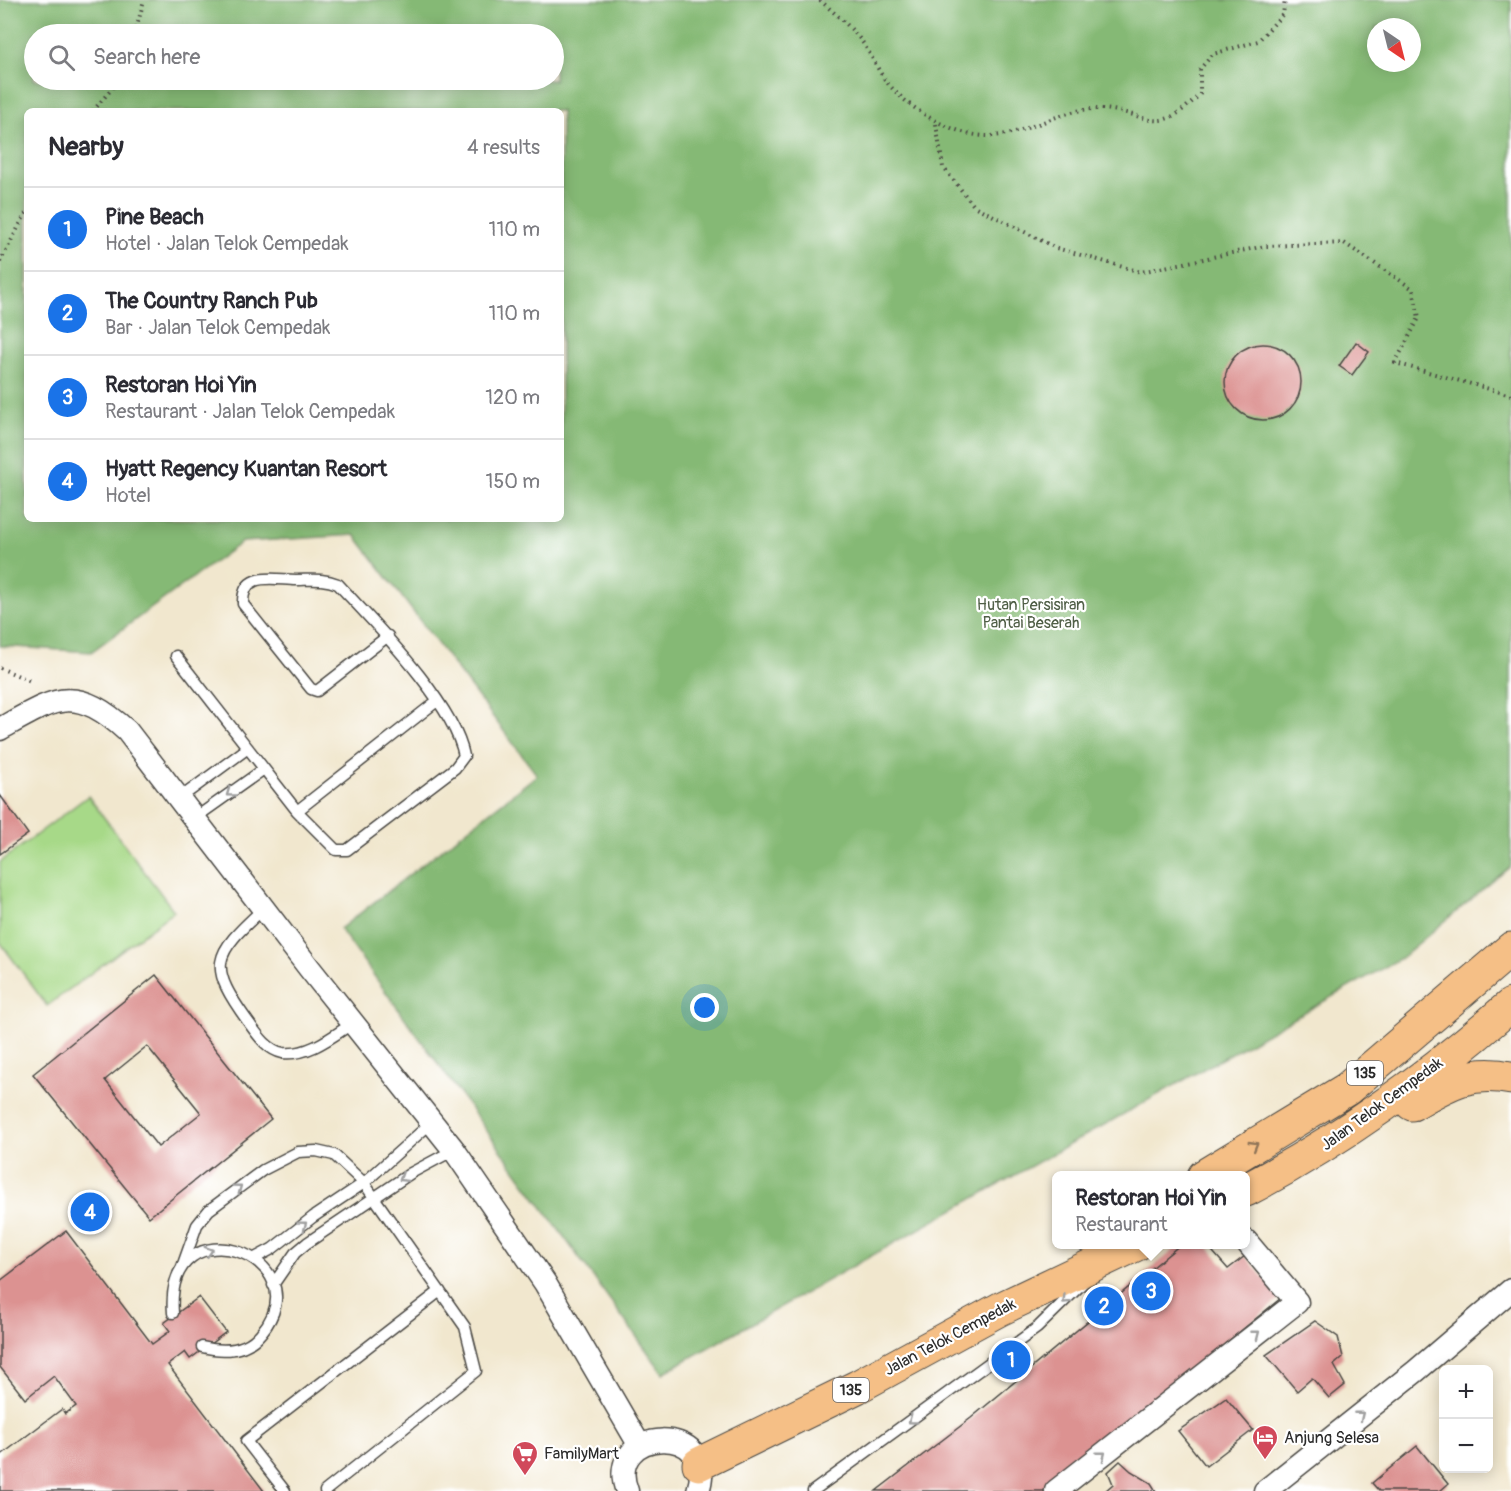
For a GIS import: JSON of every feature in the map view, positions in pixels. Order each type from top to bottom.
[{"type":"main road","name":"135","points":[[1212,1171],[1347,1089],[1511,949]]},
{"type":"main road","points":[[1347,1089],[1407,1052],[1457,1014],[1506,1000]]},
{"type":"main road","name":"Jalan Telok Cempedak","points":[[1250,1187],[1328,1144],[1376,1111],[1506,1000]]},
{"type":"main road","points":[[1328,1144],[1382,1121],[1442,1087],[1468,1076],[1493,1074],[1511,1077]]},
{"type":"main road","name":"135","points":[[1102,1252],[1117,1249]]},
{"type":"main road","name":"Jalan Telok Cempedak","points":[[699,1478],[1102,1252]]},
{"type":"street","points":[[0,729],[54,701],[70,698],[108,713],[127,730],[263,909],[454,1150],[545,1283],[640,1446]]},
{"type":"street","points":[[1056,1491],[1298,1302],[1250,1247]]},
{"type":"street","points":[[1265,1491],[1416,1371],[1511,1290]]},
{"type":"street","points":[[623,1490],[626,1464],[640,1446],[662,1438],[674,1440],[694,1454],[699,1478]]},
{"type":"lane","points":[[176,656],[297,811],[336,850],[347,849],[456,768],[464,756],[460,739],[437,701],[388,636],[338,584],[328,580],[265,577],[250,585],[243,594],[243,604],[311,689],[317,691],[388,636]]},
{"type":"lane","points":[[297,811],[437,701]]},
{"type":"lane","points":[[180,798],[248,748]]},
{"type":"lane","points":[[195,818],[264,769]]},
{"type":"lane","points":[[263,909],[237,933],[224,952],[220,973],[226,991],[264,1042],[281,1053],[302,1052],[321,1044],[353,1023]]},
{"type":"lane","points":[[255,1258],[272,1249],[313,1217],[364,1183],[432,1122]]},
{"type":"lane","points":[[273,1285],[301,1248],[374,1197],[454,1150]]},
{"type":"lane","points":[[173,1313],[171,1297],[174,1281],[182,1267],[197,1225],[209,1210],[280,1159],[297,1152],[316,1151],[334,1155],[364,1183],[465,1327],[476,1371],[325,1491]]},
{"type":"lane","points":[[182,1267],[201,1253],[225,1247],[241,1250],[255,1258],[267,1271],[273,1285],[273,1314],[257,1338],[230,1351],[202,1347]]},
{"type":"lane","points":[[813,1491],[1037,1328],[1102,1252]]},
{"type":"lane","points":[[285,1491],[246,1441],[440,1291]]},
{"type":"path","points":[[138,24],[144,0]]},
{"type":"path","points":[[820,0],[859,38],[891,88],[936,124],[987,136],[1028,128],[1077,109],[1109,108],[1157,122],[1182,113],[1200,94],[1200,69],[1213,54],[1258,41],[1282,14],[1285,0]]},
{"type":"path","points":[[96,108],[111,90]]},
{"type":"path","points":[[936,124],[943,168],[974,206],[1056,248],[1141,272],[1265,246],[1344,243],[1413,289],[1419,318],[1395,363],[1511,394]]},
{"type":"path","points":[[0,262],[24,217]]},
{"type":"green space","name":"Hutan Persisiran Pantai Beserah","points":[[0,0],[1511,0],[1511,866],[1401,958],[663,1373],[340,929],[537,775],[355,535],[242,542],[91,652],[0,646]]},
{"type":"green space","points":[[88,796],[174,911],[47,1006],[0,942],[0,862]]},
{"type":"building","points":[[1356,342],[1369,352],[1352,375],[1339,366]]},
{"type":"building","points":[[1263,344],[1277,347],[1290,355],[1298,368],[1301,382],[1298,396],[1290,409],[1277,417],[1263,420],[1249,417],[1236,409],[1228,396],[1225,382],[1228,368],[1236,355],[1249,347]]},
{"type":"building","points":[[0,795],[28,834],[0,854]]},
{"type":"building","points":[[156,975],[271,1119],[149,1217],[33,1074]],"holes":[[[147,1046],[201,1113],[158,1147],[105,1080]]]},
{"type":"building","points":[[66,1231],[152,1344],[170,1331],[164,1323],[199,1297],[226,1332],[190,1359],[185,1352],[168,1365],[264,1491],[0,1491],[0,1456],[62,1409],[65,1414],[76,1406],[54,1376],[25,1399],[0,1367],[0,1281]]},
{"type":"building","points":[[1175,1249],[1210,1249],[1228,1269],[1245,1256],[1281,1298],[1045,1491],[876,1491],[971,1418]]},
{"type":"building","points":[[1315,1321],[1338,1337],[1343,1357],[1334,1365],[1345,1385],[1329,1398],[1312,1378],[1297,1391],[1266,1355]]},
{"type":"building","points":[[1226,1398],[1253,1430],[1206,1466],[1178,1431]]},
{"type":"building","points":[[1417,1446],[1448,1484],[1440,1491],[1379,1491],[1372,1483]]},
{"type":"building","points":[[1120,1461],[1151,1483],[1156,1491],[1105,1491],[1113,1484],[1108,1472]]},
{"type":"place","name":"Hyatt Regency Kuantan Resort","points":[[90,1212]]},
{"type":"place","name":"Restoran Hoi Yin","points":[[1151,1291]]},
{"type":"place","name":"The Country Ranch Pub","points":[[1104,1306]]},
{"type":"place","name":"Pine Beach","points":[[1011,1360]]},
{"type":"place","name":"Anjung Selesa","points":[[1265,1461]]},
{"type":"place","name":"FamilyMart","points":[[525,1477]]}]
